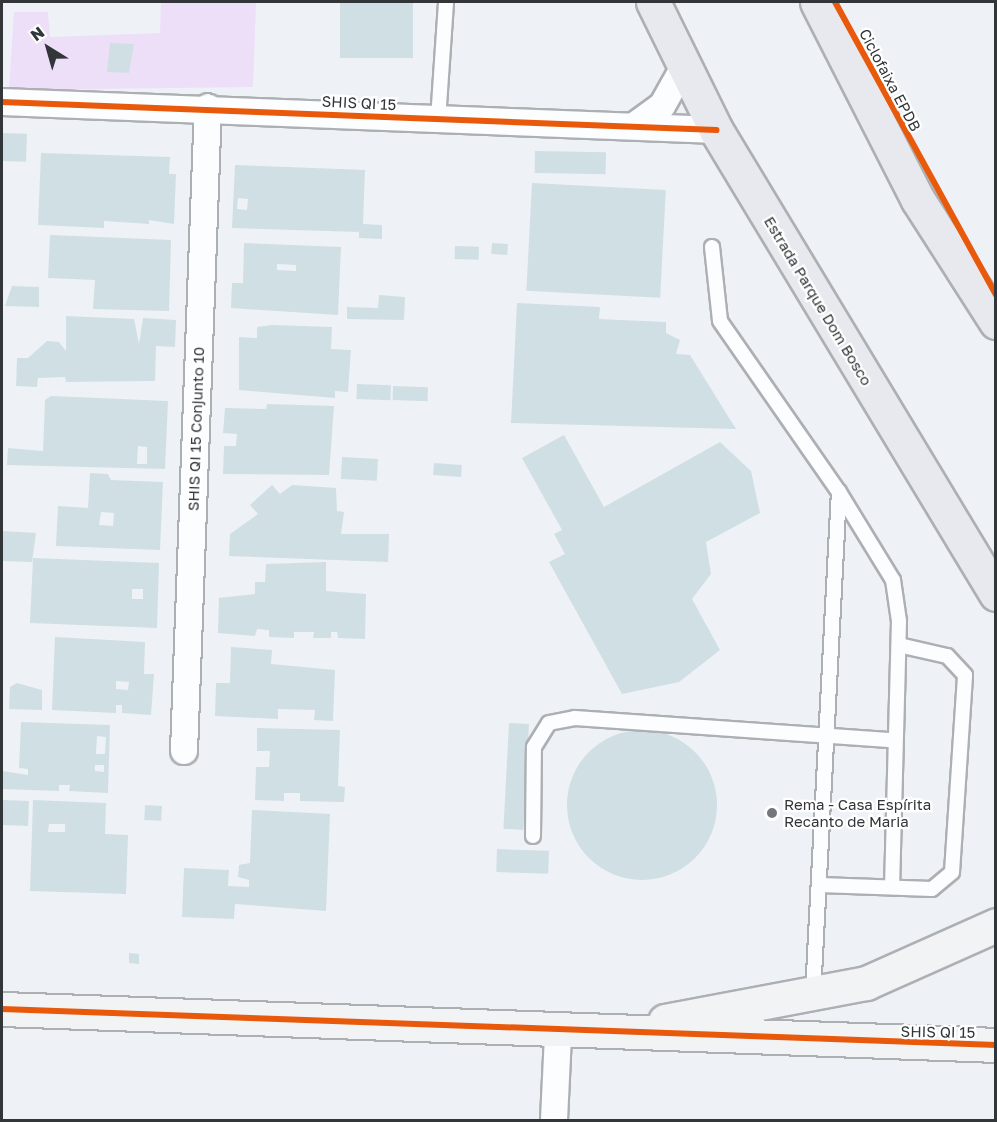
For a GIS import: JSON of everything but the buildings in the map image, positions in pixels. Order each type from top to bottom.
[{"type":"main road","name":"Estrada Parque Dom Bosco","points":[[653,2],[716,130],[966,550],[996,594]]},
{"type":"main road","points":[[818,2],[918,200],[996,322]]},
{"type":"main road","points":[[966,550],[996,564]]},
{"type":"street","points":[[634,126],[662,106],[685,65]]},
{"type":"street","name":"SHIS QI 15","points":[[2,102],[208,107],[438,120],[716,130]]},
{"type":"street","name":"SHIS QI 15 Conjunto 10","points":[[184,751],[208,107]]},
{"type":"street","name":"SHIS QI 15","points":[[592,1035],[813,997],[921,962],[996,925]]},
{"type":"street","name":"SHIS QI 15","points":[[2,1010],[558,1034],[996,1045]]},
{"type":"street","points":[[554,1120],[558,1034]]},
{"type":"lane","points":[[438,120],[446,2]]},
{"type":"lane","points":[[712,247],[720,321],[839,492],[893,580],[899,645],[892,740],[892,885]]},
{"type":"lane","points":[[813,997],[820,885],[824,732],[839,492]]},
{"type":"lane","points":[[820,885],[892,885],[932,889],[952,872],[967,688],[955,661],[899,645]]},
{"type":"lane","points":[[533,836],[534,747],[549,723],[575,718],[824,732],[892,740]]},
{"type":"shaded area","points":[[161,2],[256,2],[253,87],[9,90],[14,12],[48,12],[50,37],[160,33]]},
{"type":"cycle path","name":"Ciclofaixa EPDB","points":[[835,2],[996,295]]},
{"type":"cycle path","points":[[2,102],[716,130]]},
{"type":"cycle path","points":[[2,1009],[996,1045]]},
{"type":"place","name":"Rema - Casa Espírita Recanto de Maria","points":[[772,813]]}]
